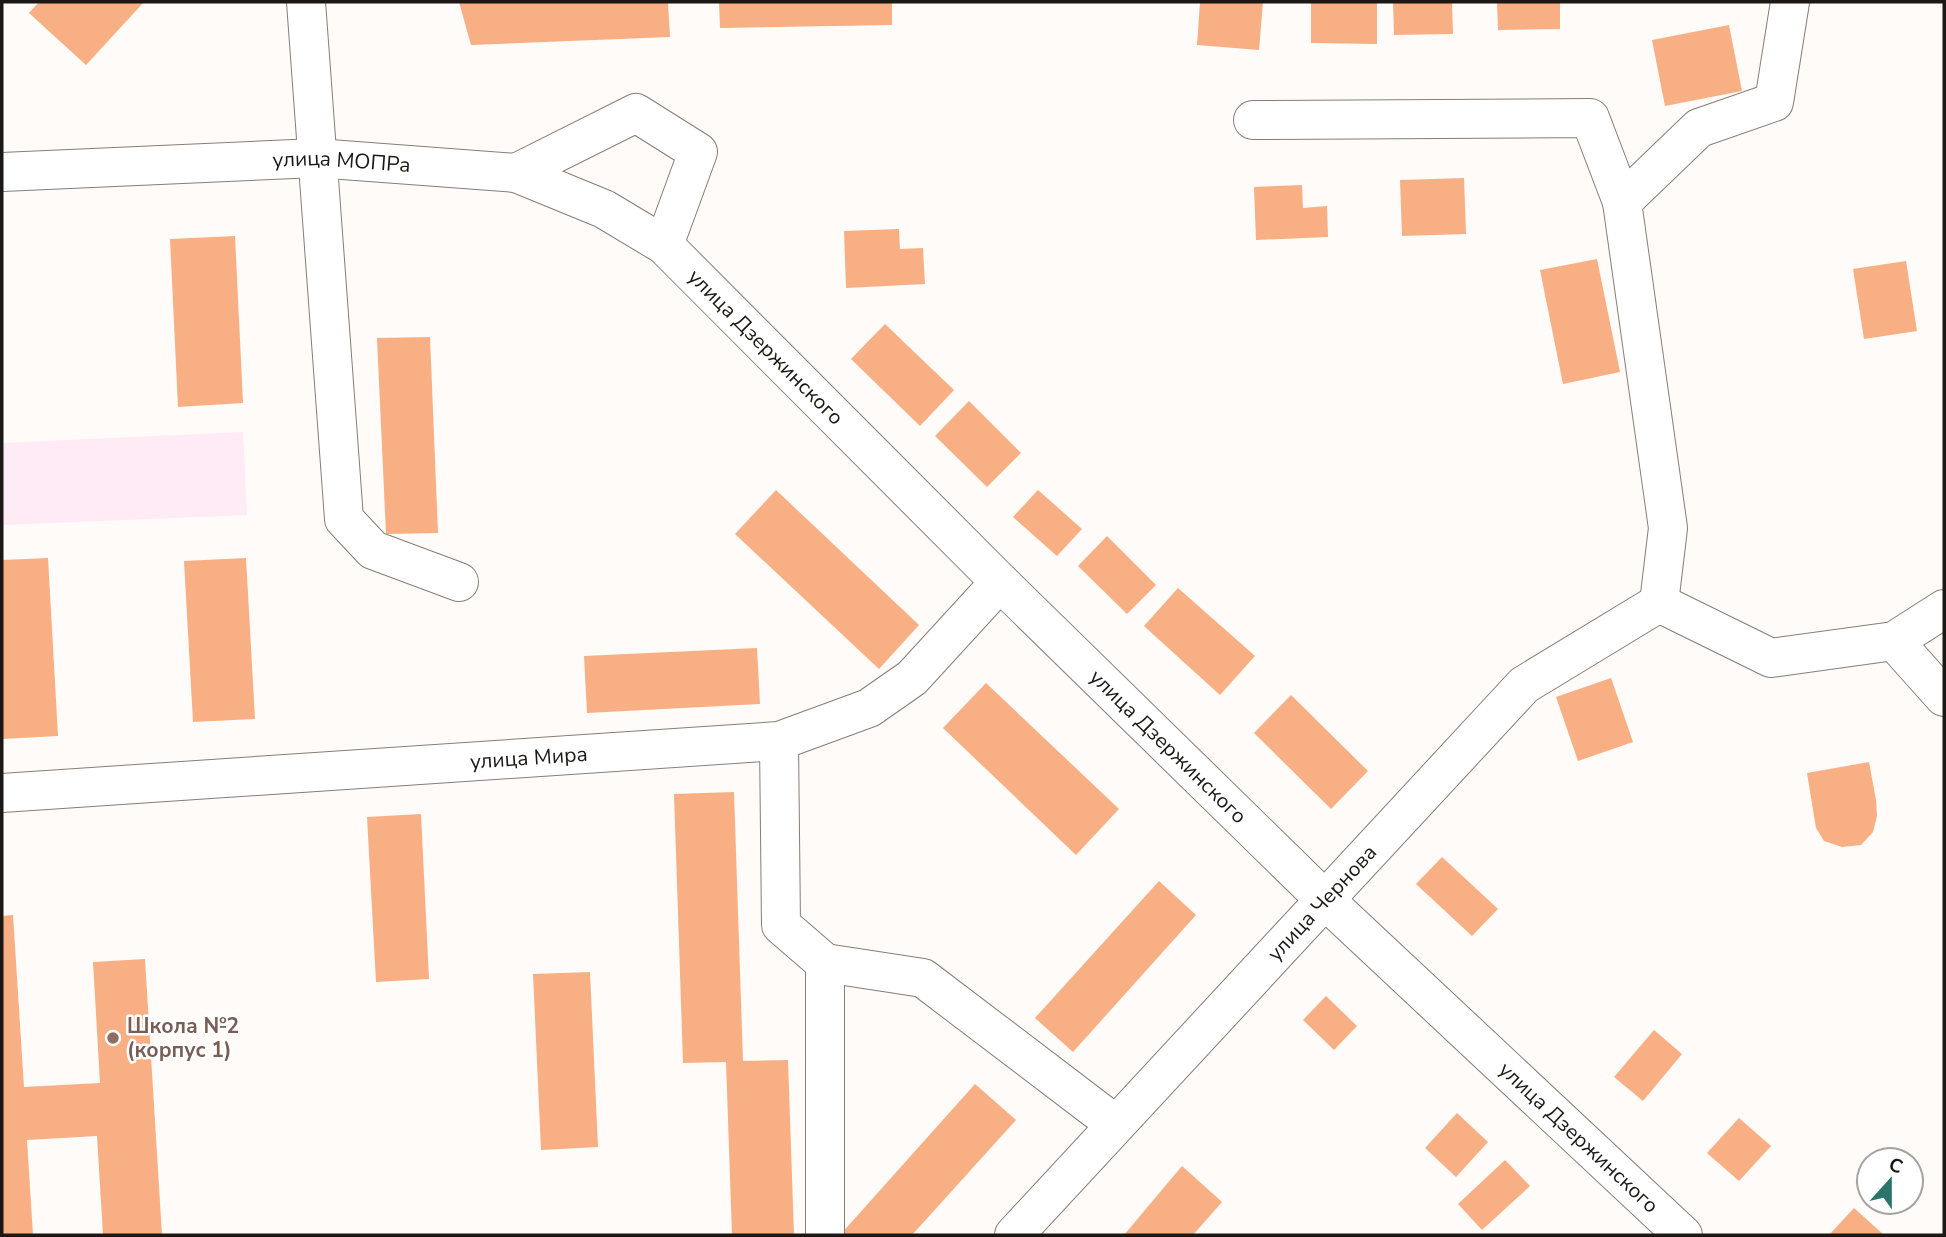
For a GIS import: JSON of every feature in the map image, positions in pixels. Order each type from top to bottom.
[{"type":"street","points":[[306,2],[344,519],[373,550],[459,582]]},
{"type":"street","points":[[1622,202],[1699,128],[1774,102],[1790,2]]},
{"type":"street","points":[[516,173],[636,113],[698,152],[664,245]]},
{"type":"street","points":[[1253,120],[1590,118],[1622,202],[1668,527],[1659,603],[1771,658],[1894,641],[1944,609]]},
{"type":"street","name":"улица МОПРа","points":[[2,172],[316,158],[516,173],[604,209],[664,245]]},
{"type":"street","name":"улица Дзержинского","points":[[664,245],[1000,582],[1324,898],[1683,1235]]},
{"type":"street","name":"улица Мира","points":[[2,793],[779,741],[869,708],[912,678],[1000,582]]},
{"type":"street","name":"улица Чернова","points":[[1014,1235],[1524,685],[1659,603]]},
{"type":"street","points":[[1894,641],[1944,696]]},
{"type":"street","points":[[779,741],[781,925],[825,963],[923,978],[1115,1124]]},
{"type":"street","points":[[825,963],[825,1235]]},
{"type":"shaded area","points":[[243,432],[247,515],[2,525],[2,443]]},
{"type":"building","points":[[39,2],[144,2],[86,65],[29,13]]},
{"type":"building","points":[[459,2],[668,2],[670,37],[471,45]]},
{"type":"building","points":[[719,2],[892,2],[892,25],[720,28]]},
{"type":"building","points":[[1200,2],[1263,2],[1259,50],[1197,45]]},
{"type":"building","points":[[1311,2],[1377,2],[1377,44],[1311,43]]},
{"type":"building","points":[[1393,2],[1452,2],[1453,34],[1394,35]]},
{"type":"building","points":[[1497,2],[1560,2],[1560,29],[1498,30]]},
{"type":"building","points":[[1729,25],[1742,91],[1665,106],[1652,40]]},
{"type":"building","points":[[1464,178],[1466,234],[1402,236],[1400,180]]},
{"type":"building","points":[[1302,185],[1303,208],[1327,206],[1328,237],[1256,240],[1254,187]]},
{"type":"building","points":[[899,229],[900,249],[923,248],[925,284],[846,288],[844,231]]},
{"type":"building","points":[[235,236],[243,403],[178,407],[170,239]]},
{"type":"building","points":[[1597,259],[1620,372],[1563,384],[1540,270]]},
{"type":"building","points":[[1906,261],[1917,331],[1864,339],[1853,269]]},
{"type":"building","points":[[885,324],[954,390],[920,426],[851,359]]},
{"type":"building","points":[[430,337],[438,533],[386,534],[377,338]]},
{"type":"building","points":[[969,401],[1021,453],[987,487],[935,436]]},
{"type":"building","points":[[776,490],[919,625],[879,669],[735,534]]},
{"type":"building","points":[[1038,490],[1082,529],[1057,556],[1013,517]]},
{"type":"building","points":[[1107,536],[1156,585],[1127,614],[1078,566]]},
{"type":"building","points":[[48,558],[58,736],[2,739],[2,560]]},
{"type":"building","points":[[246,558],[255,719],[193,722],[184,561]]},
{"type":"building","points":[[1178,588],[1255,656],[1220,695],[1144,626]]},
{"type":"building","points":[[757,648],[760,704],[587,713],[584,656]]},
{"type":"building","points":[[1611,678],[1633,742],[1578,761],[1556,697]]},
{"type":"building","points":[[986,683],[1119,809],[1076,855],[943,728]]},
{"type":"building","points":[[1291,695],[1368,771],[1331,809],[1254,733]]},
{"type":"building","points":[[1869,762],[1877,816],[1873,832],[1861,845],[1842,847],[1824,841],[1816,828],[1807,773]]},
{"type":"building","points":[[734,792],[743,1061],[788,1060],[794,1235],[732,1235],[726,1062],[683,1063],[674,794]]},
{"type":"building","points":[[421,814],[429,979],[376,982],[367,817]]},
{"type":"building","points":[[1442,857],[1498,909],[1472,936],[1416,884]]},
{"type":"building","points":[[1159,881],[1196,915],[1073,1052],[1035,1018]]},
{"type":"building","points":[[13,915],[24,1087],[100,1083],[93,962],[145,959],[162,1235],[103,1235],[97,1136],[27,1140],[33,1235],[2,1235],[2,916]]},
{"type":"building","points":[[590,972],[598,1147],[541,1150],[533,974]]},
{"type":"building","points":[[1326,996],[1357,1026],[1334,1050],[1303,1020]]},
{"type":"building","points":[[1654,1030],[1682,1054],[1643,1101],[1614,1077]]},
{"type":"building","points":[[975,1084],[1016,1120],[912,1235],[840,1235]]},
{"type":"building","points":[[1457,1113],[1488,1142],[1456,1177],[1425,1148]]},
{"type":"building","points":[[1739,1118],[1771,1146],[1739,1181],[1707,1153]]},
{"type":"building","points":[[1505,1160],[1530,1186],[1482,1230],[1458,1204]]},
{"type":"building","points":[[1182,1166],[1222,1202],[1193,1235],[1124,1235]]},
{"type":"building","points":[[1854,1208],[1855,1216],[1863,1216],[1884,1235],[1829,1235]]},
{"type":"place","name":"Школа №2 (корпус 1)","points":[[113,1038]]}]
